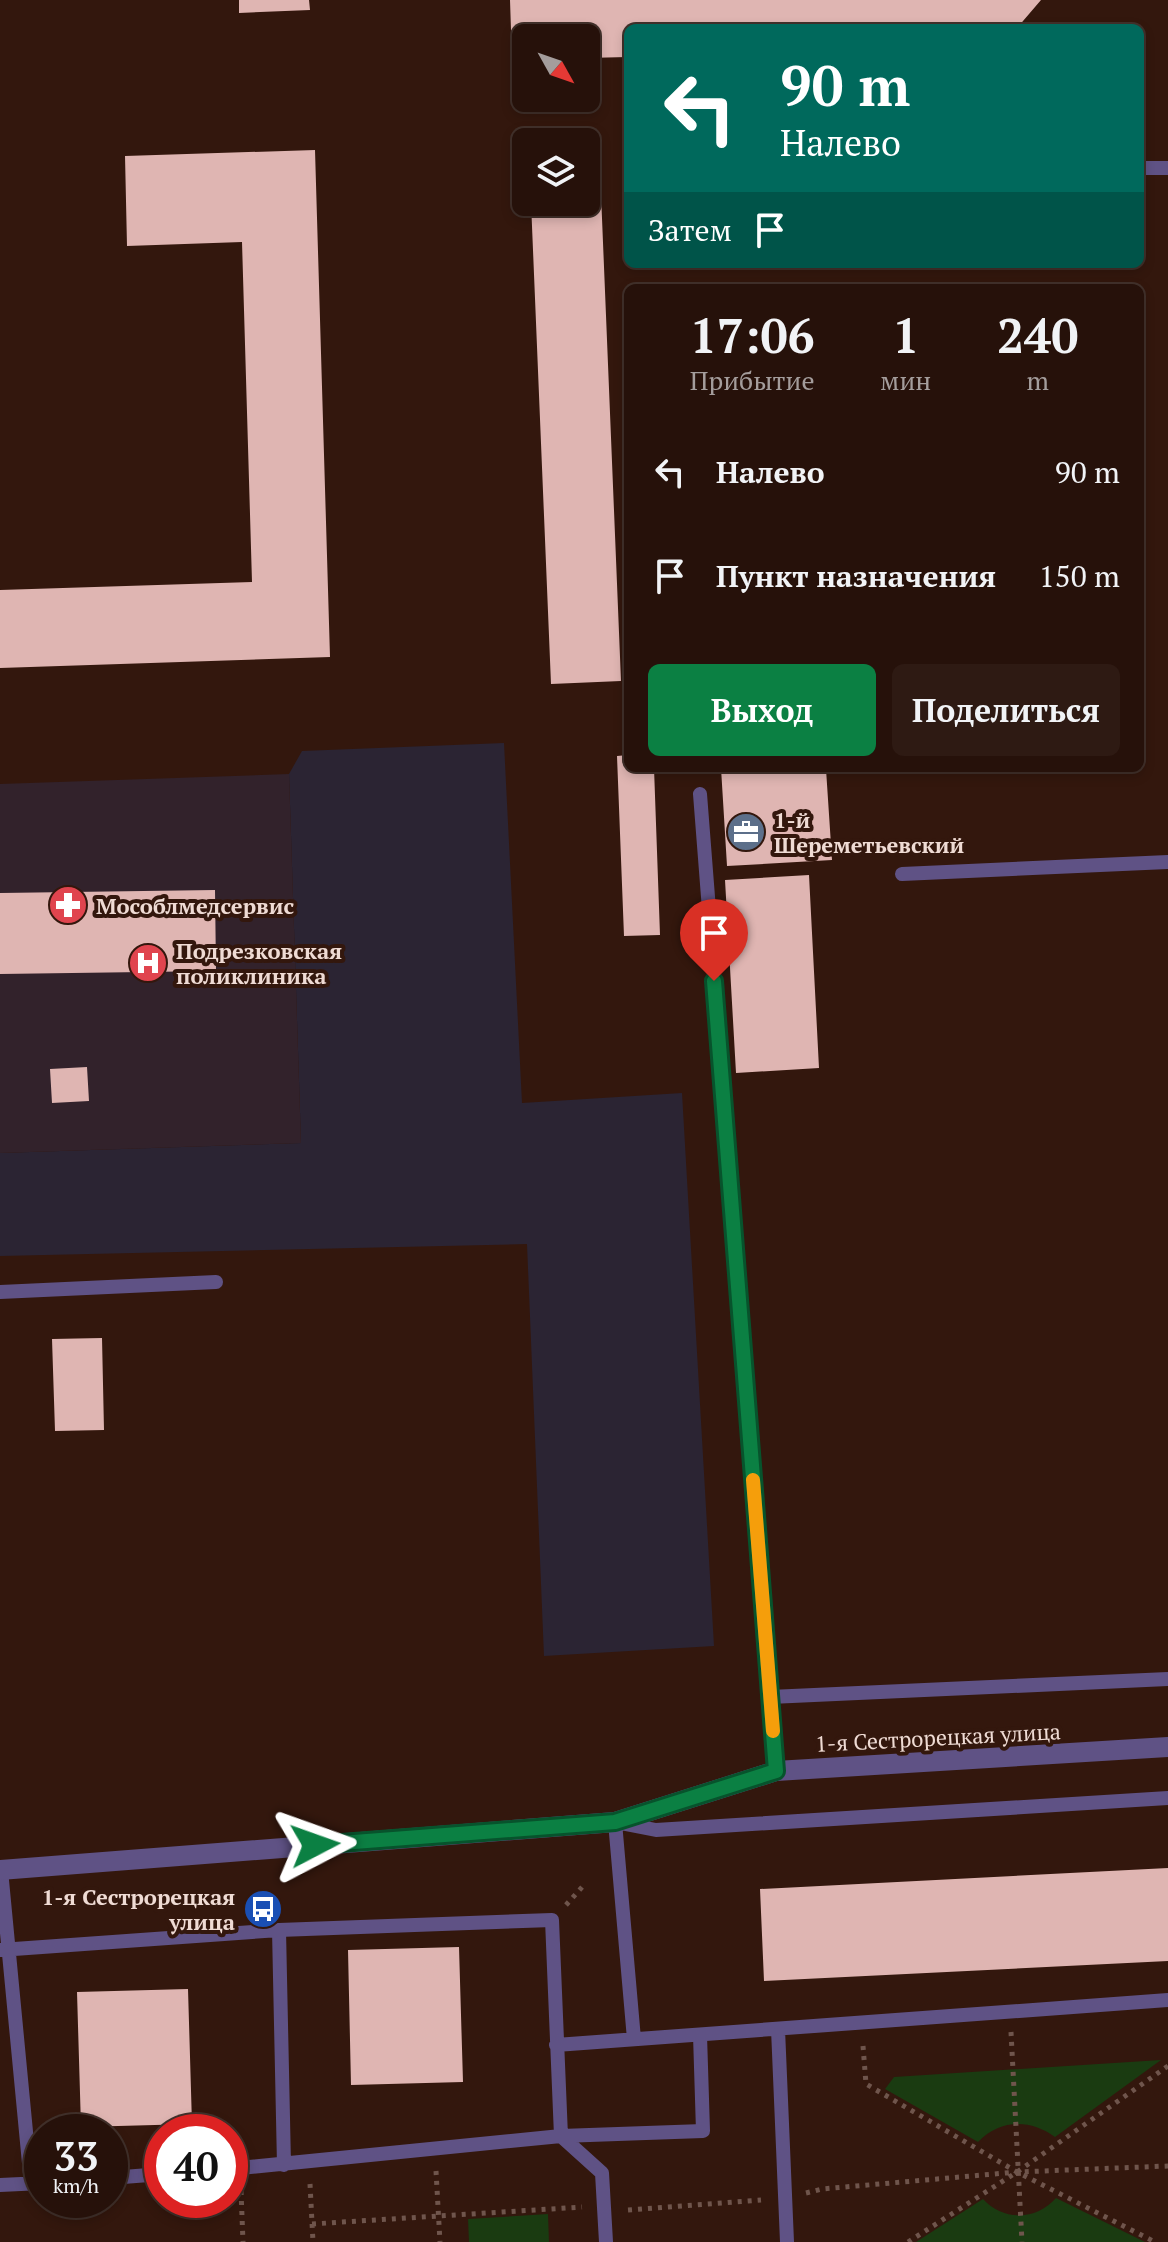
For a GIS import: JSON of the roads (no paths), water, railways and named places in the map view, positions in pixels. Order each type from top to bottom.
[{"type":"street","name":"1-я Сестрорецкая улица","points":[[1,1870],[615,1822],[776,1771],[1168,1747]]},
{"type":"lane","points":[[1144,168],[1168,168]]},
{"type":"lane","points":[[700,794],[776,1771]]},
{"type":"lane","points":[[902,874],[1168,862]]},
{"type":"lane","points":[[0,1292],[216,1282]]},
{"type":"lane","points":[[770,1697],[1168,1679]]},
{"type":"lane","points":[[634,2039],[615,1822],[656,1830],[1168,1798]]},
{"type":"lane","points":[[1,1870],[4,1950],[27,2114]]},
{"type":"lane","points":[[4,1950],[279,1930],[552,1920],[561,2136],[602,2173],[606,2242]]},
{"type":"lane","points":[[279,1930],[284,2165]]},
{"type":"lane","points":[[556,2045],[1168,2000]]},
{"type":"lane","points":[[778,2029],[787,2242]]},
{"type":"lane","points":[[248,2168],[561,2136],[703,2131],[700,2035]]},
{"type":"lane","points":[[0,2185],[24,2184]]},
{"type":"place","name":"1-й Шереметьевский","points":[[746,832]]},
{"type":"place","name":"Мособлмедсервис","points":[[68,905]]},
{"type":"place","name":"Подрезковская поликлиника","points":[[148,963]]},
{"type":"place","name":"1-я Сестрорецкая улица","points":[[263,1909]]}]
